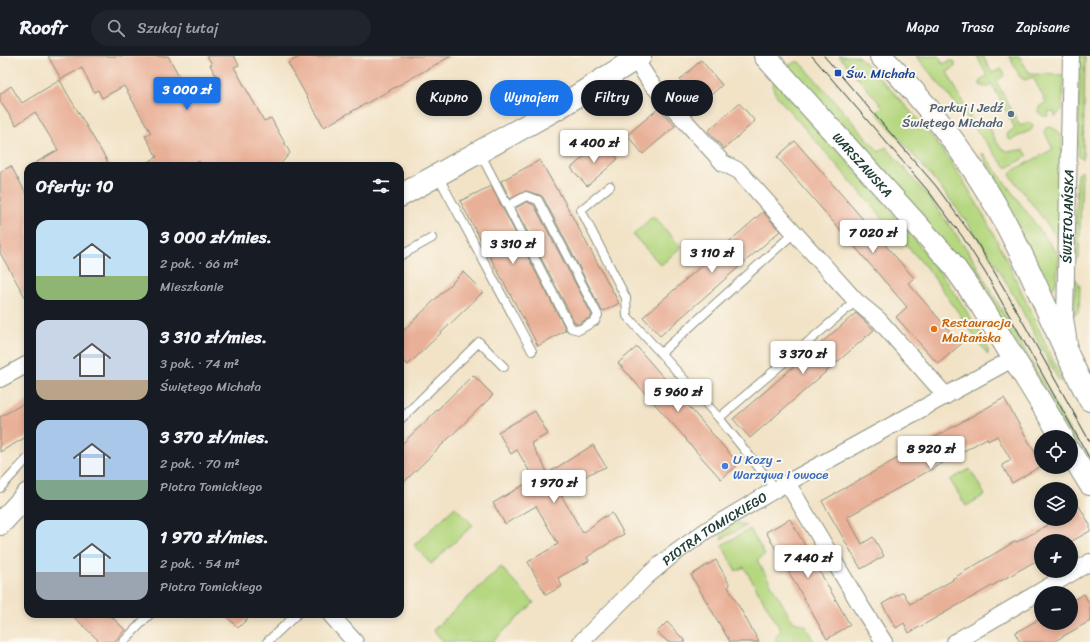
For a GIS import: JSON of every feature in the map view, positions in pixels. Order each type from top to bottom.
[{"type":"main road","points":[[881,56],[947,131],[993,200],[1016,244],[1077,376],[1090,400]]},
{"type":"main road","points":[[404,194],[558,108],[638,57]]},
{"type":"main road","name":"WARSZAWSKA","points":[[769,59],[950,261],[974,294],[1058,430]]},
{"type":"main road","points":[[1078,464],[1090,484]]},
{"type":"main road","points":[[0,524],[24,498]]},
{"type":"street","name":"ŚWIĘTOJAŃSKA","points":[[1071,56],[1065,318],[1066,334],[1077,376]]},
{"type":"street","points":[[638,57],[650,82],[723,163],[739,171],[856,301],[878,320],[946,396]]},
{"type":"street","name":"PIOTRA TOMICKIEGO","points":[[581,642],[647,576],[671,556],[707,530],[845,450],[1014,358]]},
{"type":"street","points":[[0,379],[24,366]]},
{"type":"street","points":[[782,487],[884,642]]},
{"type":"street","points":[[955,642],[1089,567]]},
{"type":"street","points":[[334,618],[355,642]]},
{"type":"lane","points":[[480,152],[508,206],[572,328],[579,330],[595,321],[598,314],[538,200],[526,196],[508,206]]},
{"type":"lane","points":[[437,175],[532,351]]},
{"type":"lane","points":[[610,186],[581,210],[626,298],[627,316],[782,487]]},
{"type":"lane","points":[[661,353],[795,232]]},
{"type":"lane","points":[[404,254],[432,238]]},
{"type":"lane","points":[[719,418],[856,301]]},
{"type":"lane","points":[[404,415],[478,342],[504,367]]},
{"type":"lane","points":[[0,488],[24,462]]},
{"type":"lane","points":[[123,642],[146,618]]},
{"type":"lane","points":[[267,642],[294,618]]},
{"type":"green space","points":[[839,56],[858,56],[929,133],[950,161],[983,214],[997,241],[1063,382],[1059,381],[1030,325],[988,252],[940,187],[876,112],[882,106]]},
{"type":"green space","points":[[916,56],[939,56],[943,64],[949,61],[954,61],[955,67],[947,72],[976,127],[982,124],[987,124],[998,144],[1004,150],[1024,150],[1028,156],[1009,167],[1005,167]]},
{"type":"green space","points":[[977,56],[983,56],[992,73],[1001,69],[1004,71],[1004,76],[996,81],[1020,126],[1026,123],[1031,123],[1033,127],[1031,130],[1010,140],[1007,137],[1008,133],[1015,128],[992,84],[985,87],[980,85],[980,81],[987,76]]},
{"type":"green space","points":[[1009,56],[1019,56],[1030,74],[1064,75],[1062,110],[1055,117],[1055,113],[1049,111],[1048,116],[1043,116],[1038,112],[1039,107],[1046,102],[1033,77],[1025,80],[1020,77]]},
{"type":"green space","points":[[1080,56],[1085,56],[1083,159],[1078,156]]},
{"type":"green space","points":[[795,62],[802,64],[879,152],[886,147],[932,201],[970,254],[1069,430],[1067,430],[788,66]]},
{"type":"green space","points":[[773,80],[852,166],[903,225],[950,287],[983,336],[987,345],[988,355],[930,272],[779,99],[773,88]]},
{"type":"green space","points":[[1051,127],[1058,131],[1062,138],[1060,241],[1010,175],[1012,171],[1053,149],[1044,131],[1046,128]]},
{"type":"green space","points":[[983,153],[1059,256],[1056,283],[1054,287],[1050,289],[1047,288],[1001,197],[982,154]]},
{"type":"green space","points":[[1082,171],[1079,258],[1075,258],[1077,174]]},
{"type":"green space","points":[[653,216],[681,247],[661,265],[633,235]]},
{"type":"green space","points":[[1075,278],[1080,286],[1079,311],[1074,315]]},
{"type":"green space","points":[[1078,446],[1085,458],[1084,459],[1078,449]]},
{"type":"green space","points":[[970,469],[985,495],[966,506],[950,480]]},
{"type":"green space","points":[[455,507],[473,525],[431,564],[414,545]]},
{"type":"green space","points":[[738,523],[746,526],[721,539],[726,528]]},
{"type":"green space","points":[[750,529],[765,555],[757,560],[793,622],[805,625],[814,642],[776,642],[776,637],[781,630],[744,567],[736,571],[722,545]]},
{"type":"green space","points":[[501,567],[534,603],[492,642],[444,642],[433,630]]},
{"type":"building","points":[[48,56],[168,56],[193,101],[221,85],[210,65],[212,64],[207,56],[234,56],[239,65],[234,67],[264,121],[271,118],[290,153],[282,162],[148,162],[157,157],[145,136],[151,133],[124,86],[102,98],[98,90],[94,92],[82,68],[61,79]]},
{"type":"building","points":[[301,56],[451,56],[324,127],[288,63]]},
{"type":"building","points":[[701,60],[722,85],[713,93],[713,80],[680,80]]},
{"type":"building","points":[[60,80],[108,162],[37,162],[58,150],[35,112],[16,125],[0,101],[0,94],[11,86],[22,103]]},
{"type":"building","points":[[739,103],[755,121],[724,149],[708,131]]},
{"type":"building","points":[[651,115],[651,116],[666,116],[675,126],[643,154],[627,135]]},
{"type":"building","points":[[602,141],[618,159],[587,186],[571,168]]},
{"type":"building","points":[[795,141],[914,278],[908,283],[961,344],[938,364],[896,317],[907,307],[777,157]]},
{"type":"building","points":[[540,160],[558,190],[619,303],[606,310],[602,311],[543,197],[526,191],[510,199],[501,181]]},
{"type":"building","points":[[11,166],[24,190],[24,295],[0,253],[0,172]]},
{"type":"building","points":[[491,186],[566,330],[538,346],[460,201]]},
{"type":"building","points":[[527,202],[534,205],[592,315],[578,324],[575,323],[515,208]]},
{"type":"building","points":[[763,212],[780,231],[660,336],[643,317]]},
{"type":"building","points":[[463,272],[483,292],[408,365],[404,361],[404,330]]},
{"type":"building","points":[[856,313],[874,330],[750,438],[733,419]]},
{"type":"building","points":[[637,347],[737,462],[735,463],[737,466],[721,479],[618,363]]},
{"type":"building","points":[[473,375],[493,395],[404,482],[404,442]]},
{"type":"building","points":[[1004,398],[1034,451],[1034,470],[1012,483],[1002,465],[1011,460],[997,436],[988,441],[987,438],[847,517],[862,544],[873,537],[884,556],[861,569],[822,501]]},
{"type":"building","points":[[24,403],[24,438],[0,452],[0,417]]},
{"type":"building","points":[[535,411],[548,434],[531,443],[548,473],[593,445],[606,467],[589,474],[561,495],[583,533],[602,518],[612,513],[624,534],[587,557],[589,561],[558,578],[562,586],[546,595],[528,562],[558,544],[536,506],[505,524],[493,503],[534,479],[517,450],[511,454],[498,432]]},
{"type":"building","points":[[1078,506],[1090,525],[1090,531],[1078,538],[1078,534],[1034,534],[1034,562],[909,633],[904,623],[896,628],[882,604],[903,592],[910,604],[953,580],[952,579],[1009,545],[1046,526],[1078,526]]},
{"type":"building","points":[[790,519],[850,625],[827,639],[766,532]]},
{"type":"building","points":[[716,560],[730,585],[728,587],[759,642],[730,642],[691,575]]},
{"type":"building","points":[[1084,594],[1090,605],[1090,621],[1078,628],[1078,597]]},
{"type":"building","points":[[75,618],[113,618],[125,630],[114,642],[100,642]]},
{"type":"building","points":[[228,618],[248,618],[238,628]]},
{"type":"building","points":[[667,622],[686,642],[668,642],[657,632]]},
{"type":"building","points":[[1034,622],[1034,630],[1074,630],[1053,642],[1020,642],[1015,633]]},
{"type":"tram line","points":[[812,56],[929,192],[962,236],[986,274],[1090,459]]},
{"type":"tram line","points":[[824,56],[936,186],[976,241],[1090,442]]},
{"type":"place","name":"Św. Michała","points":[[838,73]]},
{"type":"place","name":"Parkuj i Jedź Świętego Michała","points":[[1011,114]]},
{"type":"place","name":"Restauracja Maltańska","points":[[934,329]]},
{"type":"place","name":"U Kozy - Warzywa i owoce","points":[[725,466]]}]
